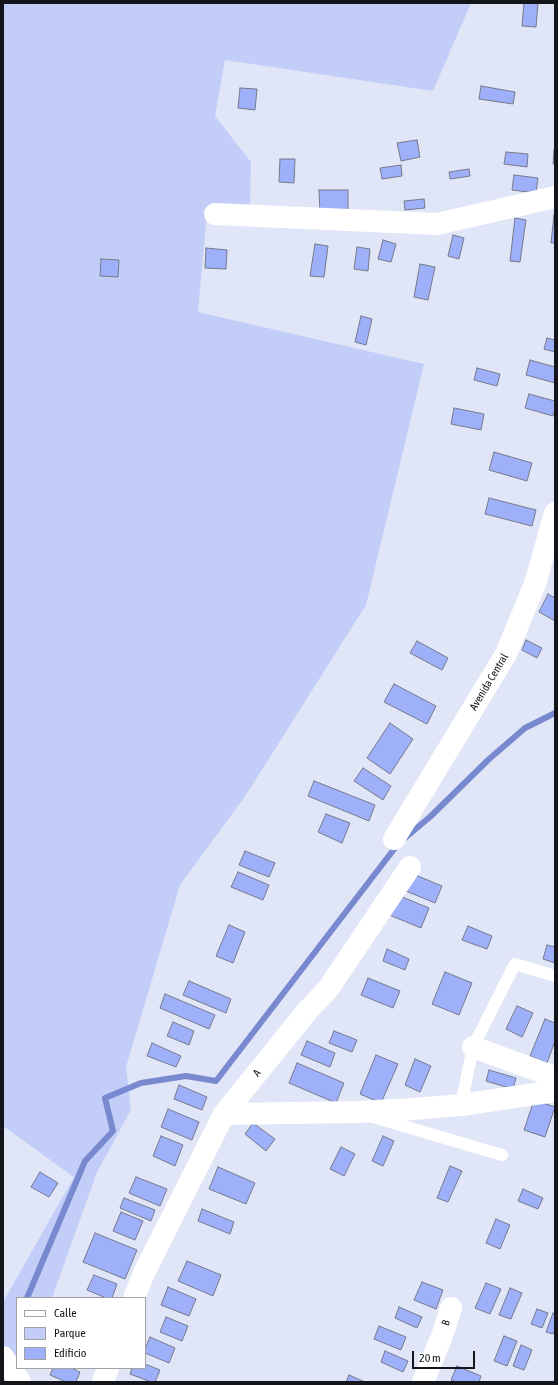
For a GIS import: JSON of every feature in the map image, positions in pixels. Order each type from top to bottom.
[{"type":"street","points":[[215,214],[437,224],[555,197]]},
{"type":"street","name":"Avenida Central","points":[[394,839],[506,654],[535,584],[555,513]]},
{"type":"street","name":"A","points":[[134,1297],[144,1273],[224,1114],[308,1010],[328,989],[410,867]]},
{"type":"street","points":[[473,1047],[555,1077]]},
{"type":"street","points":[[224,1114],[414,1110],[462,1105],[555,1091]]},
{"type":"street","name":"B","points":[[423,1382],[442,1336],[451,1308]]},
{"type":"street","points":[[3,1358],[20,1382]]},
{"type":"street","points":[[103,1382],[108,1369]]},
{"type":"lane","points":[[462,1105],[473,1047],[515,964],[555,976]]},
{"type":"lane","points":[[357,1112],[502,1155]]},
{"type":"green space","points":[[3,3],[471,3],[433,91],[225,60],[215,116],[251,162],[250,208],[207,212],[198,312],[424,364],[366,605],[246,795],[180,885],[126,1067],[131,1110],[97,1172],[52,1297],[16,1297],[16,1369],[25,1369],[19,1382],[3,1382],[3,1302],[74,1177],[3,1126]]},
{"type":"building","points":[[524,3],[538,3],[536,27],[522,26]]},
{"type":"building","points":[[481,86],[515,92],[513,104],[479,99]]},
{"type":"building","points":[[240,88],[257,89],[255,110],[238,108]]},
{"type":"building","points":[[417,140],[420,157],[401,161],[397,143]]},
{"type":"building","points":[[554,150],[555,164],[553,164]]},
{"type":"building","points":[[506,152],[528,154],[527,167],[504,164]]},
{"type":"building","points":[[280,159],[295,159],[294,183],[279,182]]},
{"type":"building","points":[[401,165],[402,176],[382,179],[380,168]]},
{"type":"building","points":[[469,169],[470,176],[450,179],[449,172]]},
{"type":"building","points":[[514,175],[538,178],[536,193],[512,190]]},
{"type":"building","points":[[319,190],[348,190],[348,214],[320,214]]},
{"type":"building","points":[[424,199],[425,208],[405,210],[404,201]]},
{"type":"building","points":[[554,215],[555,243],[551,243]]},
{"type":"building","points":[[515,218],[526,220],[520,262],[510,261]]},
{"type":"building","points":[[453,235],[464,238],[459,259],[448,256]]},
{"type":"building","points":[[383,240],[396,244],[391,262],[378,259]]},
{"type":"building","points":[[315,244],[328,246],[324,277],[310,276]]},
{"type":"building","points":[[357,247],[370,249],[368,271],[354,269]]},
{"type":"building","points":[[206,248],[227,250],[226,269],[205,268]]},
{"type":"building","points":[[101,259],[119,260],[118,277],[100,276]]},
{"type":"building","points":[[420,264],[435,267],[428,300],[414,297]]},
{"type":"building","points":[[361,316],[372,319],[366,345],[355,342]]},
{"type":"building","points":[[547,338],[555,340],[555,352],[544,349]]},
{"type":"building","points":[[530,360],[555,367],[555,383],[526,375]]},
{"type":"building","points":[[477,368],[500,374],[497,386],[474,380]]},
{"type":"building","points":[[529,394],[555,401],[553,416],[525,408]]},
{"type":"building","points":[[454,408],[484,414],[481,430],[451,424]]},
{"type":"building","points":[[494,452],[532,463],[527,481],[489,470]]},
{"type":"building","points":[[489,498],[536,510],[532,526],[485,514]]},
{"type":"building","points":[[548,594],[555,598],[555,621],[539,612]]},
{"type":"building","points":[[526,640],[542,648],[537,658],[522,650]]},
{"type":"building","points":[[417,641],[448,658],[442,670],[410,653]]},
{"type":"building","points":[[394,684],[436,706],[427,724],[384,702]]},
{"type":"building","points":[[390,723],[413,739],[390,774],[367,758]]},
{"type":"building","points":[[363,768],[391,786],[383,800],[354,781]]},
{"type":"building","points":[[314,781],[375,805],[369,821],[308,796]]},
{"type":"building","points":[[326,814],[350,823],[342,843],[318,832]]},
{"type":"building","points":[[245,851],[275,863],[269,877],[239,865]]},
{"type":"building","points":[[238,872],[269,885],[263,900],[231,887]]},
{"type":"building","points":[[413,874],[442,886],[435,903],[406,891]]},
{"type":"building","points":[[395,894],[429,908],[421,928],[387,914]]},
{"type":"building","points":[[229,925],[245,932],[233,963],[216,956]]},
{"type":"building","points":[[468,926],[492,936],[487,949],[462,940]]},
{"type":"building","points":[[547,945],[555,947],[555,963],[543,959]]},
{"type":"building","points":[[387,949],[409,959],[405,970],[383,961]]},
{"type":"building","points":[[445,972],[472,983],[459,1015],[432,1004]]},
{"type":"building","points":[[368,978],[400,991],[393,1008],[361,995]]},
{"type":"building","points":[[189,981],[231,999],[226,1013],[183,995]]},
{"type":"building","points":[[165,994],[215,1015],[209,1029],[160,1008]]},
{"type":"building","points":[[517,1006],[533,1013],[522,1037],[506,1029]]},
{"type":"building","points":[[545,1019],[555,1023],[555,1041],[547,1063],[530,1056]]},
{"type":"building","points":[[173,1022],[194,1031],[189,1045],[167,1036]]},
{"type":"building","points":[[334,1031],[357,1040],[352,1052],[329,1043]]},
{"type":"building","points":[[307,1041],[335,1053],[330,1067],[301,1055]]},
{"type":"building","points":[[152,1043],[181,1056],[176,1067],[147,1056]]},
{"type":"building","points":[[376,1055],[398,1064],[381,1103],[360,1094]]},
{"type":"building","points":[[415,1059],[431,1066],[420,1092],[405,1085]]},
{"type":"building","points":[[297,1063],[344,1083],[336,1103],[289,1083]]},
{"type":"building","points":[[489,1070],[516,1078],[513,1089],[486,1081]]},
{"type":"building","points":[[179,1085],[207,1097],[202,1110],[174,1099]]},
{"type":"building","points":[[534,1100],[555,1107],[545,1137],[524,1130]]},
{"type":"building","points":[[168,1109],[199,1122],[192,1140],[161,1127]]},
{"type":"building","points":[[253,1123],[275,1139],[266,1151],[245,1134]]},
{"type":"building","points":[[161,1136],[183,1145],[175,1166],[153,1156]]},
{"type":"building","points":[[383,1136],[394,1141],[383,1166],[372,1161]]},
{"type":"building","points":[[341,1147],[355,1154],[344,1176],[330,1169]]},
{"type":"building","points":[[450,1166],[462,1171],[448,1202],[437,1198]]},
{"type":"building","points":[[218,1167],[255,1183],[246,1204],[209,1189]]},
{"type":"building","points":[[40,1172],[58,1183],[49,1197],[31,1187]]},
{"type":"building","points":[[136,1177],[167,1189],[160,1206],[129,1193]]},
{"type":"building","points":[[523,1189],[543,1198],[538,1209],[518,1201]]},
{"type":"building","points":[[124,1198],[155,1210],[151,1221],[120,1208]]},
{"type":"building","points":[[202,1209],[234,1222],[230,1234],[198,1221]]},
{"type":"building","points":[[121,1212],[143,1221],[135,1240],[113,1231]]},
{"type":"building","points":[[496,1219],[510,1225],[500,1249],[486,1243]]},
{"type":"building","points":[[95,1233],[137,1250],[125,1279],[83,1262]]},
{"type":"building","points":[[187,1261],[221,1275],[213,1296],[178,1281]]},
{"type":"building","points":[[94,1275],[117,1284],[112,1297],[104,1297],[87,1290]]},
{"type":"building","points":[[422,1282],[443,1290],[436,1309],[414,1300]]},
{"type":"building","points":[[486,1283],[501,1289],[490,1314],[475,1308]]},
{"type":"building","points":[[168,1287],[196,1299],[189,1316],[161,1305]]},
{"type":"building","points":[[510,1288],[522,1293],[511,1319],[499,1315]]},
{"type":"building","points":[[399,1307],[422,1317],[417,1328],[395,1318]]},
{"type":"building","points":[[537,1309],[548,1313],[542,1328],[531,1324]]},
{"type":"building","points":[[553,1313],[555,1314],[555,1329],[553,1334],[546,1332]]},
{"type":"building","points":[[166,1317],[188,1326],[182,1341],[160,1332]]},
{"type":"building","points":[[379,1326],[406,1337],[401,1350],[374,1339]]},
{"type":"building","points":[[504,1336],[517,1341],[507,1366],[494,1361]]},
{"type":"building","points":[[150,1337],[175,1348],[169,1363],[146,1353],[146,1347]]},
{"type":"building","points":[[521,1345],[532,1350],[524,1370],[513,1366]]},
{"type":"building","points":[[385,1351],[408,1361],[403,1372],[381,1362]]},
{"type":"building","points":[[146,1364],[160,1370],[155,1382],[151,1382],[130,1374],[132,1369],[146,1369]]},
{"type":"building","points":[[457,1366],[481,1376],[479,1382],[457,1382],[451,1380]]},
{"type":"building","points":[[53,1369],[73,1369],[80,1372],[76,1382],[66,1382],[50,1375]]},
{"type":"building","points":[[349,1375],[365,1382],[346,1382]]},
{"type":"waterway","points":[[405,838],[431,816],[488,760],[525,728],[555,713]]},
{"type":"waterway","points":[[27,1297],[85,1161],[113,1131],[105,1098],[141,1083],[186,1076],[216,1081],[398,844]]}]
